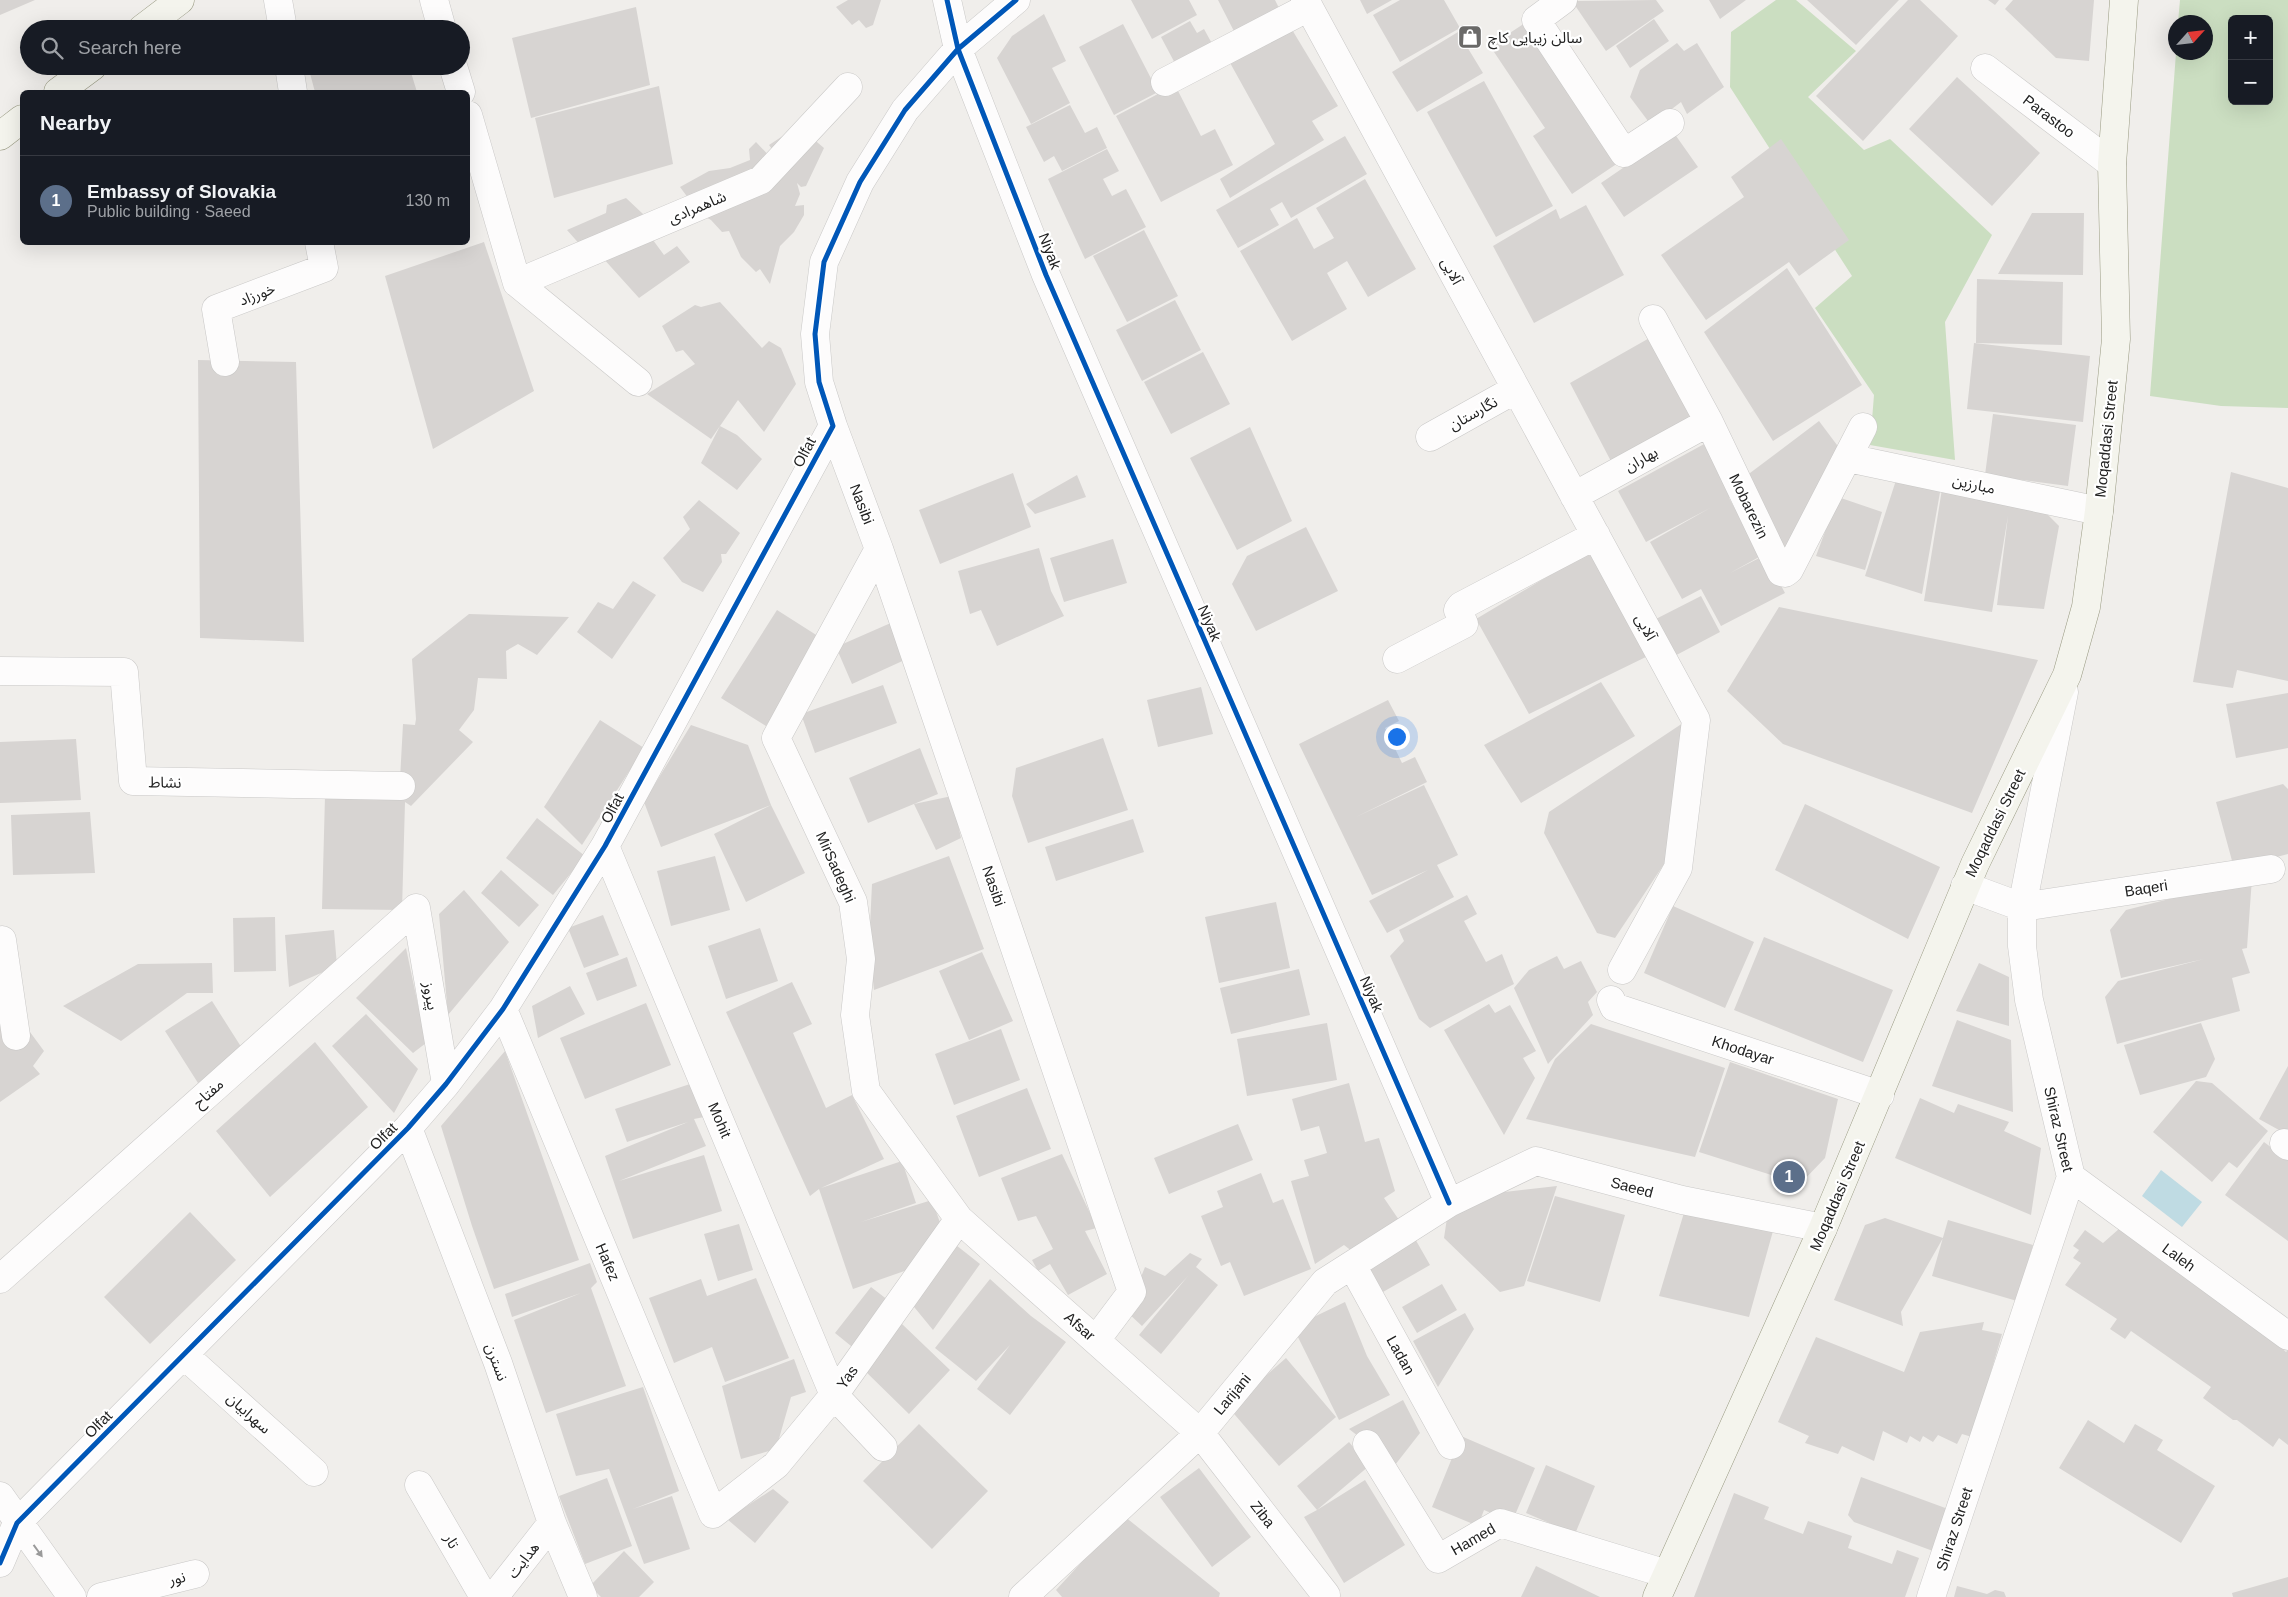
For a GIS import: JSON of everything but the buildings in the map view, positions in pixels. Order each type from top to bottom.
[{"type":"main road","points":[[154,20],[180,0]]},
{"type":"main road","name":"Moqaddasi Street","points":[[1662,1586],[1823,1228],[1880,1095],[1965,886],[2067,676],[2086,607],[2099,511],[2116,339],[2112,164],[2124,0]]},
{"type":"main road","points":[[61,90],[81,75]]},
{"type":"main road","points":[[0,136],[20,121]]},
{"type":"street","points":[[278,0],[281,20]]},
{"type":"street","points":[[434,0],[440,20]]},
{"type":"street","name":"Niyak","points":[[947,0],[958,49],[1046,275],[1448,1203]]},
{"type":"street","name":"Olfat","points":[[17,1523],[408,1128],[446,1084],[503,1009],[605,846],[833,426],[819,382],[815,334],[824,262],[860,182],[905,110],[958,49],[1016,0]]},
{"type":"street","points":[[1563,0],[1536,20],[1624,153],[1670,123]]},
{"type":"street","name":"آلایی","points":[[1165,82],[1307,4],[1696,720],[1678,868],[1622,970]]},
{"type":"street","name":"Parastoo","points":[[1985,68],[2112,164]]},
{"type":"street","points":[[291,75],[294,90]]},
{"type":"street","points":[[456,75],[460,90]]},
{"type":"street","name":"شاهمرادی","points":[[517,283],[761,180],[848,87]]},
{"type":"street","points":[[470,122],[517,283],[638,382]]},
{"type":"street","name":"خورزاد","points":[[225,362],[216,309],[324,268],[320,245]]},
{"type":"street","name":"Mobarezin","points":[[1653,319],[1709,422],[1781,572],[1785,573],[1790,570],[1848,458]]},
{"type":"street","name":"نگارستان","points":[[1430,437],[1516,389]]},
{"type":"street","name":"بهاران","points":[[1574,496],[1709,422]]},
{"type":"street","name":"Nasibi","points":[[833,426],[879,549],[1132,1292],[1096,1340]]},
{"type":"street","points":[[1848,458],[1863,427]]},
{"type":"street","name":"مبارزین","points":[[1848,458],[2099,511]]},
{"type":"street","points":[[1397,659],[1464,624],[1458,610],[1461,606],[1596,535]]},
{"type":"street","name":"MirSadeghi","points":[[879,549],[776,738],[853,902],[860,959],[855,1015],[866,1091],[959,1219]]},
{"type":"street","name":"نشاط","points":[[0,671],[124,672],[133,781],[401,786]]},
{"type":"street","name":"Shiraz Street","points":[[1931,1597],[2071,1177],[2029,1000],[2022,946],[2022,907],[2067,676]]},
{"type":"street","name":"Mohit","points":[[605,846],[834,1395]]},
{"type":"street","name":"Baqeri","points":[[2022,907],[2271,868]]},
{"type":"street","points":[[1965,886],[2022,907]]},
{"type":"street","name":"پیروز","points":[[416,908],[446,1084]]},
{"type":"street","name":"مفتاح","points":[[0,1279],[416,908]]},
{"type":"street","points":[[2,940],[5,988],[16,1036]]},
{"type":"street","name":"Khodayar","points":[[1611,1000],[1614,1007],[1880,1095]]},
{"type":"street","name":"Hafez","points":[[503,1009],[713,1514]]},
{"type":"street","name":"نسترن","points":[[408,1128],[498,1363],[552,1523],[583,1597]]},
{"type":"street","name":"Saeed","points":[[1448,1203],[1536,1162],[1682,1200],[1823,1228]]},
{"type":"street","name":"Laleh","points":[[2071,1177],[2284,1324]]},
{"type":"street","name":"Larijani","points":[[1023,1597],[1200,1433],[1325,1282],[1448,1203]]},
{"type":"street","name":"Afsar","points":[[959,1219],[1200,1433]]},
{"type":"street","name":"Yas","points":[[713,1514],[776,1466],[834,1395],[959,1219]]},
{"type":"street","name":"Ladan","points":[[1352,1265],[1451,1445]]},
{"type":"street","name":"سهرابیان","points":[[184,1355],[314,1472]]},
{"type":"street","points":[[834,1395],[883,1447]]},
{"type":"street","name":"Ziba","points":[[1200,1433],[1326,1595]]},
{"type":"street","name":"Hamed","points":[[1367,1444],[1438,1559],[1500,1523],[1662,1586]]},
{"type":"street","name":"تار","points":[[419,1485],[484,1597]]},
{"type":"street","points":[[0,1496],[17,1523],[72,1597]]},
{"type":"street","points":[[0,1563],[17,1523]]},
{"type":"street","name":"هدایت","points":[[494,1597],[552,1523]]},
{"type":"street","name":"نور","points":[[101,1597],[195,1574]]},
{"type":"green space","points":[[1776,0],[1796,0],[1856,51],[1808,97],[1864,150],[1890,139],[1992,235],[1945,322],[1955,460],[1870,445],[1874,395],[1815,308],[1852,276],[1730,87],[1731,32]]},
{"type":"green space","points":[[2180,0],[2288,0],[2288,408],[2221,406],[2150,396],[2175,60],[2213,60],[2213,15],[2179,15]]},
{"type":"water","points":[[2161,1170],[2202,1202],[2182,1227],[2142,1196]]},
{"type":"cycle path","points":[[947,0],[958,49],[1046,275],[1449,1203]]},
{"type":"cycle path","points":[[0,1563],[17,1523],[408,1128],[446,1084],[503,1009],[605,846],[833,426],[819,382],[815,334],[824,262],[860,182],[905,110],[958,49],[1016,0]]},
{"type":"place","name":"سالن زیبایی کاچ","points":[[1470,37]]},
{"type":"place","name":"Embassy of Slovakia","points":[[1789,1177]]}]
